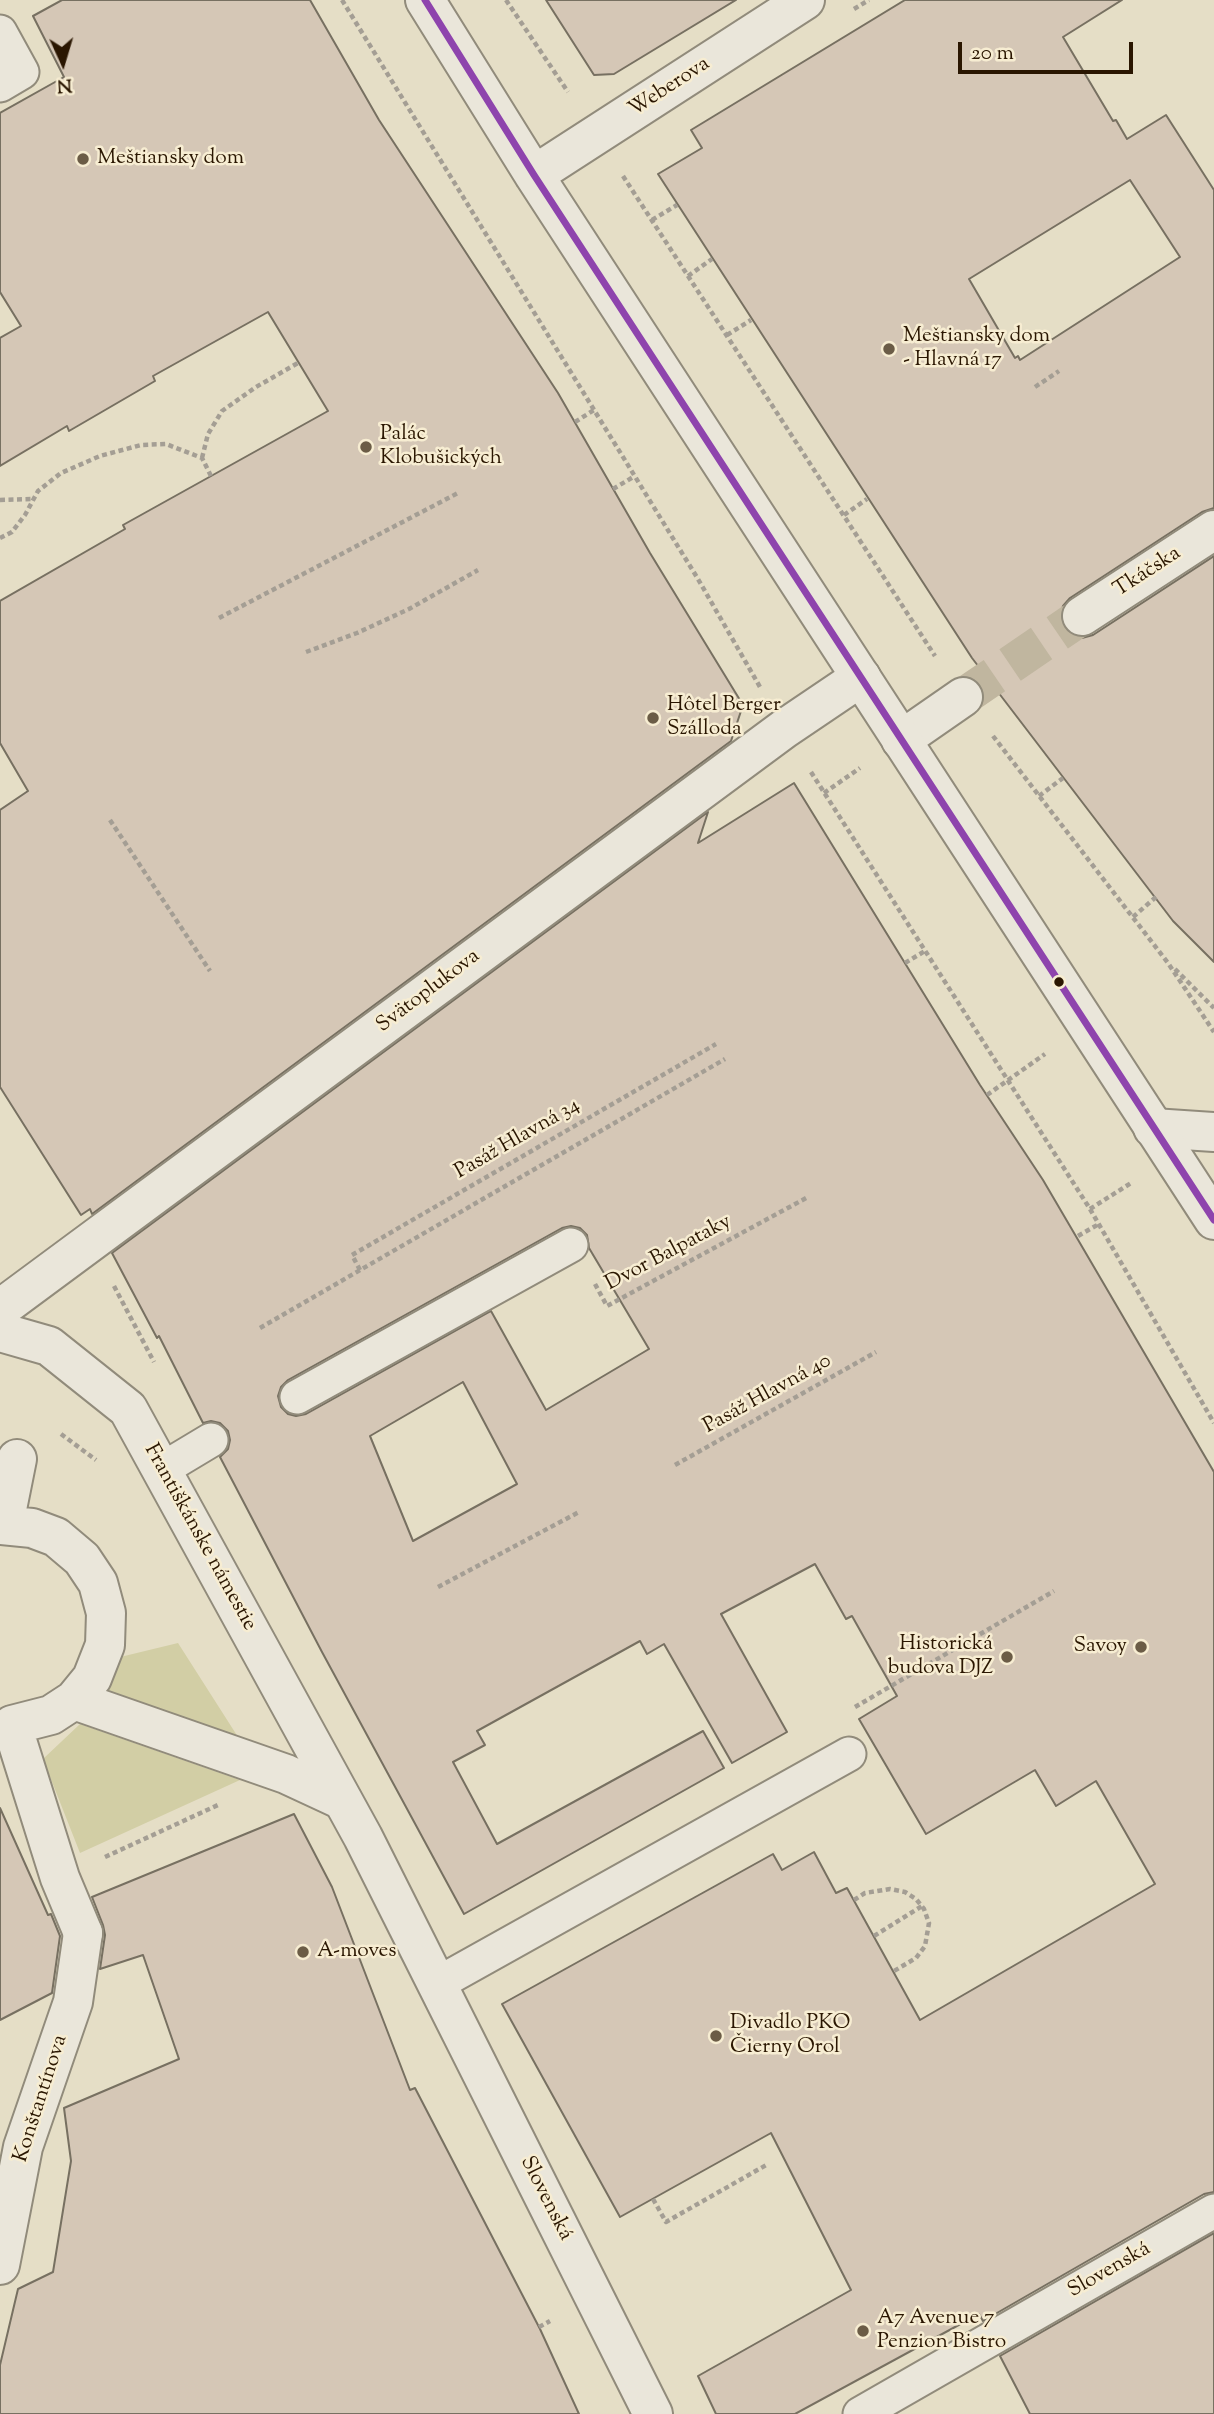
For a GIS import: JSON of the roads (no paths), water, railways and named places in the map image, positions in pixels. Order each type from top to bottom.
[{"type":"street","points":[[425,0],[534,175],[1214,1220]]},
{"type":"street","name":"Weberova","points":[[534,175],[806,0]]},
{"type":"street","name":"Tkáčska","points":[[1082,616],[1214,530]]},
{"type":"street","name":"Svätoplukova","points":[[0,1309],[784,729],[861,677]]},
{"type":"street","points":[[901,740],[964,697]]},
{"type":"street","points":[[1153,1128],[1214,1132]]},
{"type":"street","name":"Františkánske námestie","points":[[0,1332],[49,1346],[128,1409],[363,1837]]},
{"type":"street","points":[[17,1459],[2,1524],[46,1532],[67,1544],[82,1559],[98,1583],[106,1613],[106,1645],[92,1678],[74,1700],[286,1774],[342,1800]]},
{"type":"street","name":"Konštantínova","points":[[0,2265],[23,2147],[73,2002],[83,1933],[60,1878],[12,1726],[51,1715],[74,1700]]},
{"type":"street","name":"Slovenská","points":[[363,1837],[653,2414]]},
{"type":"lane","points":[[0,32],[22,72],[0,85]]},
{"type":"lane","points":[[297,1397],[571,1245]]},
{"type":"lane","points":[[161,1470],[211,1440]]},
{"type":"lane","points":[[437,1984],[849,1754]]},
{"type":"lane","name":"Slovenská","points":[[860,2414],[1214,2211]]},
{"type":"tunnel","points":[[963,697],[1082,616]]},
{"type":"place","name":"Meštiansky dom","points":[[83,159]]},
{"type":"place","name":"Meštiansky dom - Hlavná 17","points":[[889,349]]},
{"type":"place","name":"Palác Klobušických","points":[[366,447]]},
{"type":"place","name":"Hôtel Berger Szálloda","points":[[653,718]]},
{"type":"place","name":"Savoy","points":[[1141,1647]]},
{"type":"place","name":"Historická budova DJZ","points":[[1007,1657]]},
{"type":"place","name":"A-moves","points":[[303,1952]]},
{"type":"place","name":"Divadlo PKO Čierny Orol","points":[[716,2036]]},
{"type":"place","name":"A7 Avenue 7 Penzion Bistro","points":[[863,2331]]}]
